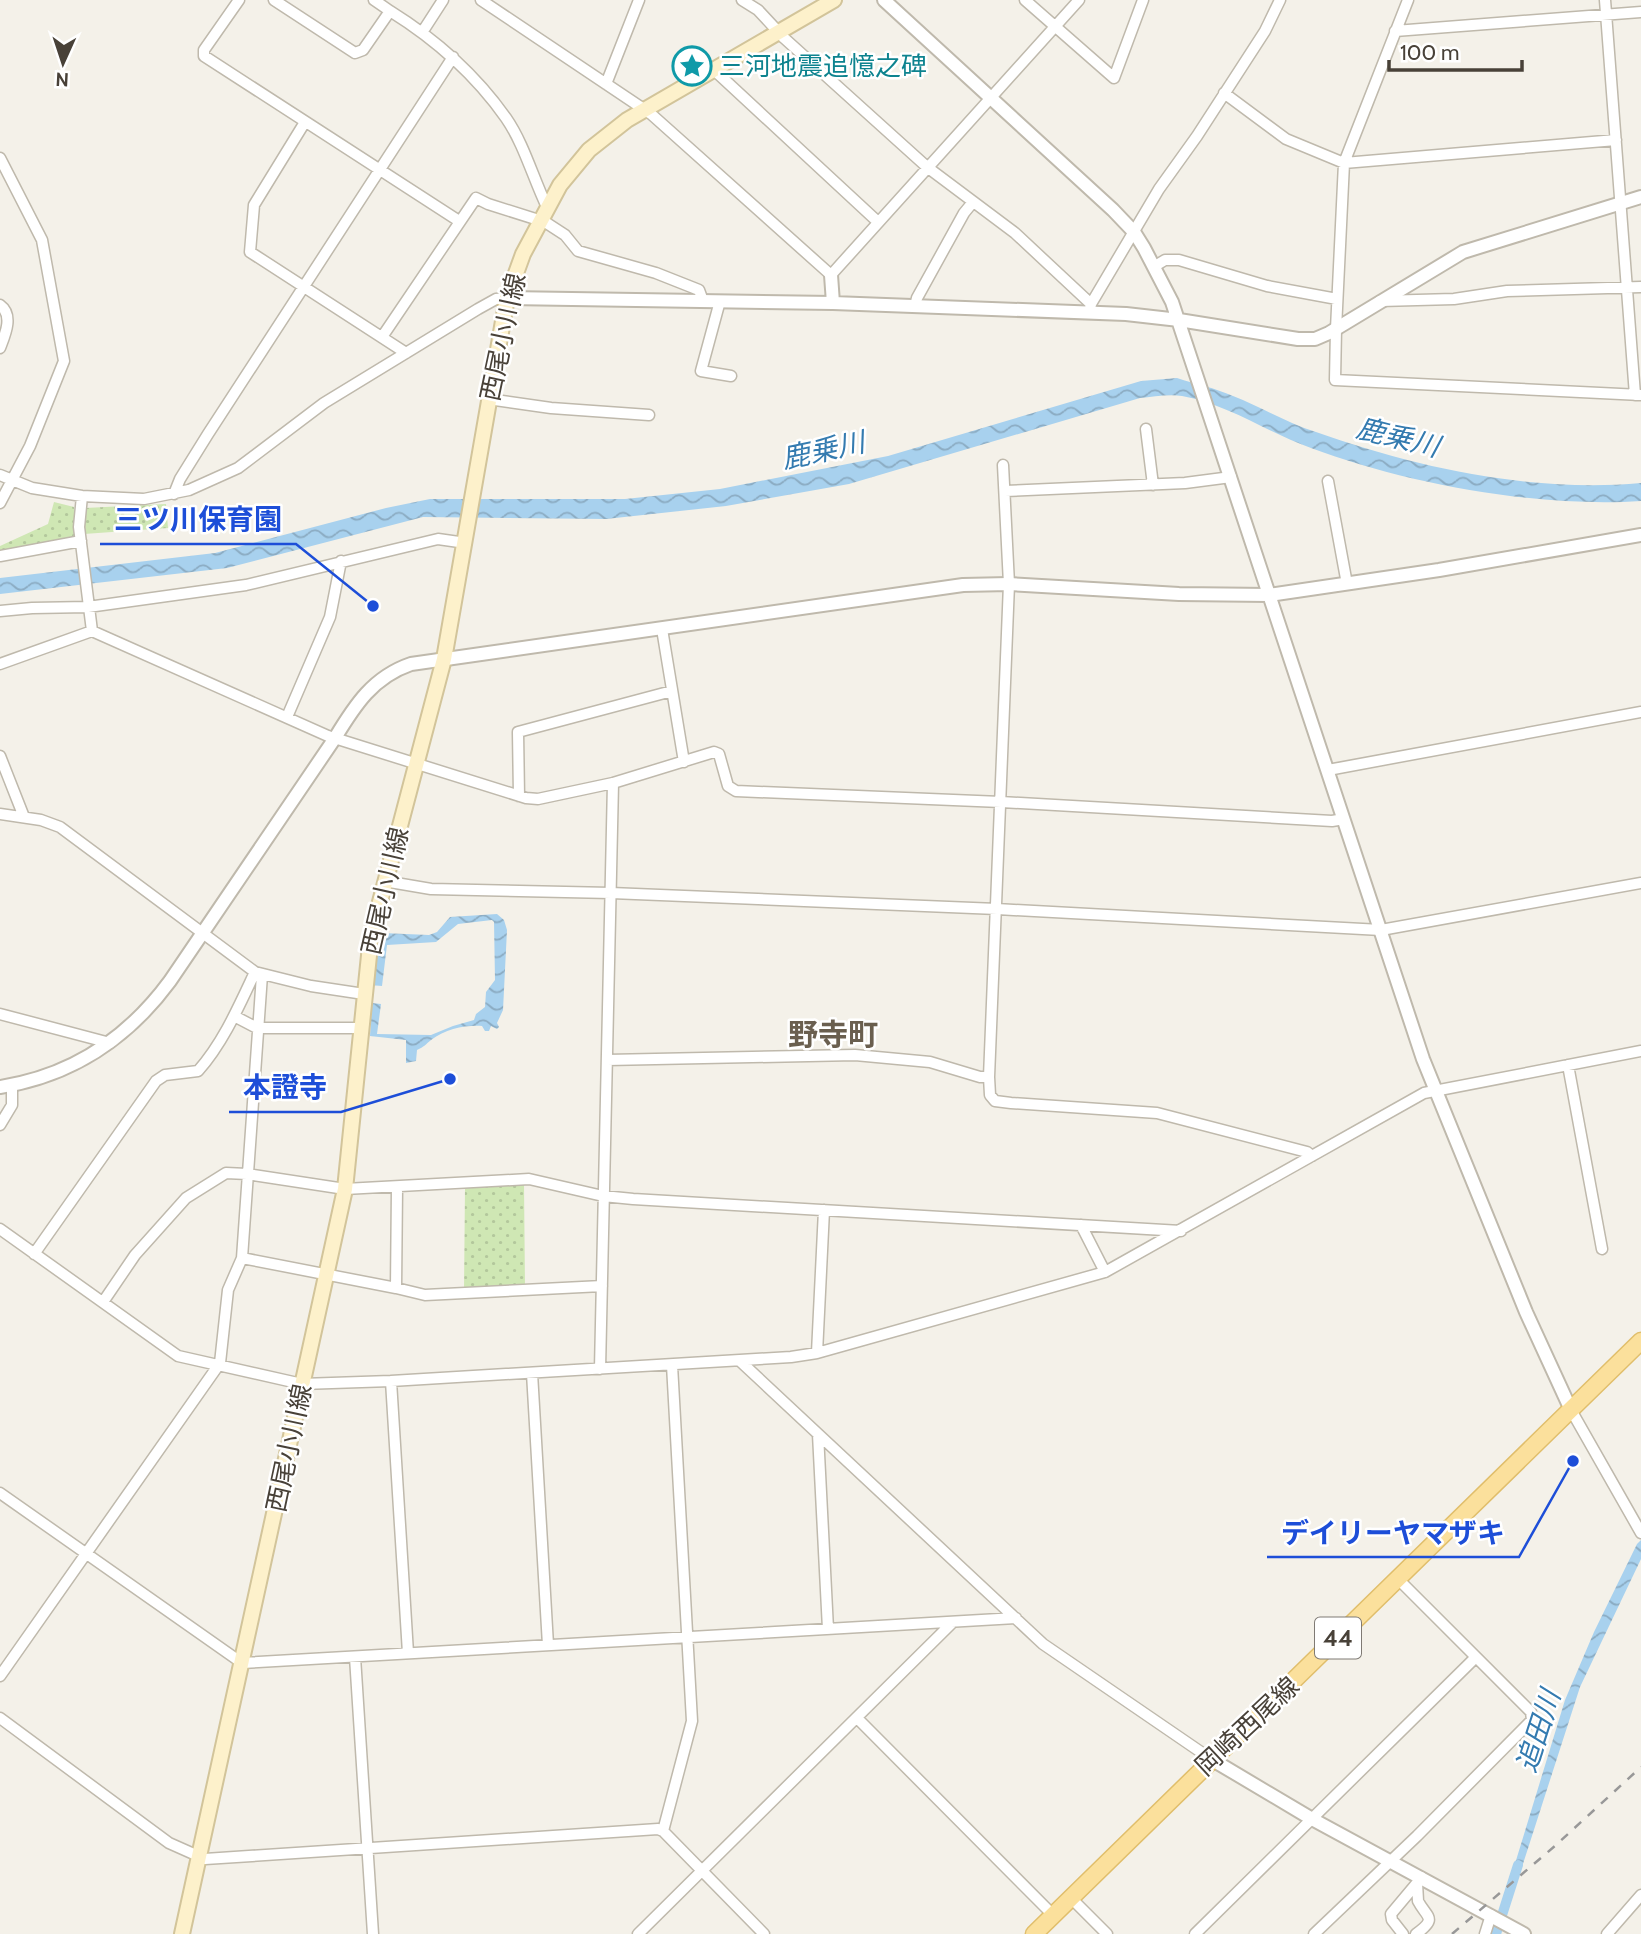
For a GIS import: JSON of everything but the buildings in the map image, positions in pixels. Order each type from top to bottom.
[{"type":"main road","name":"西尾小川線","points":[[182,1934],[345,1189],[371,936],[444,659],[507,298],[518,266],[543,213],[567,175],[594,145],[612,130],[645,110],[834,0]]},
{"type":"main road","name":"岡崎西尾線","points":[[1034,1934],[1641,1341]]},
{"type":"street","points":[[239,0],[204,50],[204,56],[459,221]]},
{"type":"street","points":[[274,0],[355,53],[363,50],[390,11]]},
{"type":"street","points":[[374,0],[423,31],[453,57],[505,118],[543,213],[578,251],[656,273],[699,290],[703,301]]},
{"type":"street","points":[[423,31],[443,0]]},
{"type":"street","points":[[481,0],[645,110],[831,275]]},
{"type":"street","points":[[606,85],[639,0]]},
{"type":"street","points":[[742,0],[758,10],[779,33],[927,167],[1033,249],[1090,309]]},
{"type":"street","points":[[884,0],[1134,232],[1155,266],[1179,320],[1434,1089],[1526,1312],[1571,1410],[1641,1533]]},
{"type":"street","points":[[1025,0],[1114,78],[1143,0]]},
{"type":"street","points":[[832,303],[831,275],[1079,0]]},
{"type":"street","points":[[1090,309],[1159,189],[1265,30],[1280,0]]},
{"type":"street","points":[[1408,0],[1344,163],[1335,380],[1638,395],[1605,0]]},
{"type":"street","points":[[1395,31],[1641,12]]},
{"type":"street","points":[[174,494],[208,434],[453,57]]},
{"type":"street","points":[[714,70],[878,222]]},
{"type":"street","points":[[1224,93],[1286,139],[1344,163],[1616,140]]},
{"type":"street","points":[[305,122],[254,205],[249,248],[253,254],[406,353]]},
{"type":"street","points":[[0,158],[42,240],[64,360],[30,446],[0,503]]},
{"type":"street","points":[[0,475],[45,491],[82,496],[144,499],[174,494],[238,468],[324,403],[496,299],[1090,309],[1307,340],[1336,329],[1463,252],[1641,197]]},
{"type":"street","points":[[382,337],[476,198],[488,204],[543,213]]},
{"type":"street","points":[[915,306],[964,213],[973,202]]},
{"type":"street","points":[[1155,266],[1165,260],[1179,260],[1267,286],[1337,299]]},
{"type":"street","points":[[1380,301],[1454,299],[1507,291],[1641,287]]},
{"type":"street","points":[[720,301],[701,371],[731,376]]},
{"type":"street","points":[[0,305],[6,309],[8,315],[0,348]]},
{"type":"street","points":[[488,399],[551,408],[649,415]]},
{"type":"street","points":[[1146,429],[1153,485]]},
{"type":"street","points":[[1003,466],[1009,584],[990,1095],[995,1101],[1157,1113],[1307,1152],[1311,1156]]},
{"type":"street","points":[[1005,491],[1153,485],[1231,477]]},
{"type":"street","points":[[1328,481],[1347,584]]},
{"type":"street","points":[[82,496],[79,527],[92,631]]},
{"type":"street","points":[[0,1125],[12,1105],[6,1086],[72,1066],[110,1043],[154,1001],[355,705],[368,689],[382,678],[411,664],[938,588],[1009,584],[1179,594],[1269,595],[1641,535]]},
{"type":"street","points":[[0,611],[246,585],[438,539],[466,539]]},
{"type":"street","points":[[0,556],[82,545]]},
{"type":"street","points":[[287,717],[330,617],[341,561]]},
{"type":"street","points":[[662,629],[684,762]]},
{"type":"street","points":[[0,664],[92,631],[335,738],[519,796],[538,799],[613,783],[717,753],[728,786],[736,791],[1001,802],[1332,821],[1344,819]]},
{"type":"street","points":[[519,796],[518,732],[672,691]]},
{"type":"street","points":[[1328,770],[1641,712]]},
{"type":"street","points":[[0,756],[24,817]]},
{"type":"street","points":[[600,1369],[613,783]]},
{"type":"street","points":[[0,814],[24,817],[60,827],[258,973],[364,994]]},
{"type":"street","points":[[384,881],[431,889],[611,893],[997,909],[1381,930],[1641,883]]},
{"type":"street","points":[[34,1254],[156,1080],[165,1075],[198,1071],[208,1059],[258,973]]},
{"type":"street","points":[[0,1676],[218,1366],[228,1290],[242,1258],[258,973]]},
{"type":"street","points":[[0,1014],[110,1043]]},
{"type":"street","points":[[234,1016],[257,1028],[362,1028]]},
{"type":"street","points":[[0,1230],[178,1356],[302,1384],[740,1361],[817,1353],[1105,1272],[1434,1089],[1641,1051]]},
{"type":"street","points":[[607,1060],[855,1055],[930,1062],[980,1077],[989,1077]]},
{"type":"street","points":[[1568,1065],[1602,1249]]},
{"type":"street","points":[[103,1302],[135,1255],[186,1198],[226,1173],[345,1189],[528,1179],[603,1196],[1181,1231]]},
{"type":"street","points":[[396,1288],[397,1188]]},
{"type":"street","points":[[817,1353],[824,1210]]},
{"type":"street","points":[[1081,1225],[1105,1272]]},
{"type":"street","points":[[242,1258],[425,1295],[602,1286]]},
{"type":"street","points":[[740,1361],[1055,1653],[1211,1759],[1312,1819],[1391,1861],[1419,1880],[1524,1934]]},
{"type":"street","points":[[663,1831],[691,1728],[673,1365]]},
{"type":"street","points":[[532,1373],[548,1645]]},
{"type":"street","points":[[391,1381],[408,1653]]},
{"type":"street","points":[[818,1434],[828,1629]]},
{"type":"street","points":[[0,1493],[242,1662],[1016,1618]]},
{"type":"street","points":[[1314,1934],[1532,1720],[1531,1712],[1398,1579]]},
{"type":"street","points":[[638,1934],[952,1623]]},
{"type":"street","points":[[355,1657],[373,1934]]},
{"type":"street","points":[[1195,1934],[1476,1657]]},
{"type":"street","points":[[0,1718],[169,1843],[200,1857],[225,1858],[659,1829],[764,1934]]},
{"type":"street","points":[[857,1718],[1053,1915]]},
{"type":"street","points":[[1404,1934],[1392,1920],[1391,1914],[1419,1880]]},
{"type":"street","points":[[1416,1934],[1425,1927],[1429,1918],[1429,1913],[1418,1901],[1419,1880]]},
{"type":"street","points":[[1607,1934],[1641,1895]]},
{"type":"street","points":[[1071,1898],[1107,1934]]},
{"type":"street","points":[[1485,1934],[1493,1916]]},
{"type":"green space","points":[[54,502],[74,507],[75,534],[72,539],[0,554],[0,546],[48,524]]},
{"type":"green space","points":[[166,504],[168,528],[84,534],[85,508]]},
{"type":"green space","points":[[524,1184],[525,1288],[464,1290],[465,1187]]},
{"type":"water","points":[[1177,378],[1226,393],[1305,428],[1394,457],[1518,481],[1600,485],[1641,483],[1641,501],[1560,501],[1474,491],[1431,482],[1349,461],[1311,448],[1216,405],[1182,396],[1166,395],[1140,398],[849,484],[726,506],[606,519],[423,517],[227,568],[0,594],[0,578],[215,553],[430,499],[625,499],[720,489],[888,456],[1141,381]]},
{"type":"water","points":[[497,914],[504,920],[507,930],[503,1010],[497,1029],[491,1026],[489,1031],[485,1031],[482,1026],[476,1026],[449,1030],[417,1050],[416,1061],[406,1063],[406,1040],[370,1036],[372,1003],[381,1004],[377,1034],[431,1035],[474,1020],[476,1014],[485,1007],[486,992],[495,980],[492,920],[458,924],[436,942],[387,945],[382,986],[370,985],[382,933],[429,935],[437,932],[450,917]]},
{"type":"water","points":[[1641,1540],[1641,1559],[1580,1687],[1521,1870],[1510,1880],[1565,1700],[1594,1632]]},
{"type":"waterway","name":"追田川","points":[[1496,1934],[1518,1865]]},
{"type":"railway","points":[[1452,1934],[1556,1845],[1641,1767]]},
{"type":"place","name":"三河地震追憶之碑","points":[[692,66]]},
{"type":"place","name":"三ツ川保育園","points":[[373,606]]},
{"type":"place","name":"本證寺","points":[[450,1079]]},
{"type":"place","name":"デイリーヤマザキ","points":[[1573,1461]]},
{"type":"district","name":"野寺町","points":[[833,1035]]},
{"type":"water label","name":"鹿乗川","points":[[1398,437]]},
{"type":"water label","name":"鹿乗川","points":[[823,450]]}]
